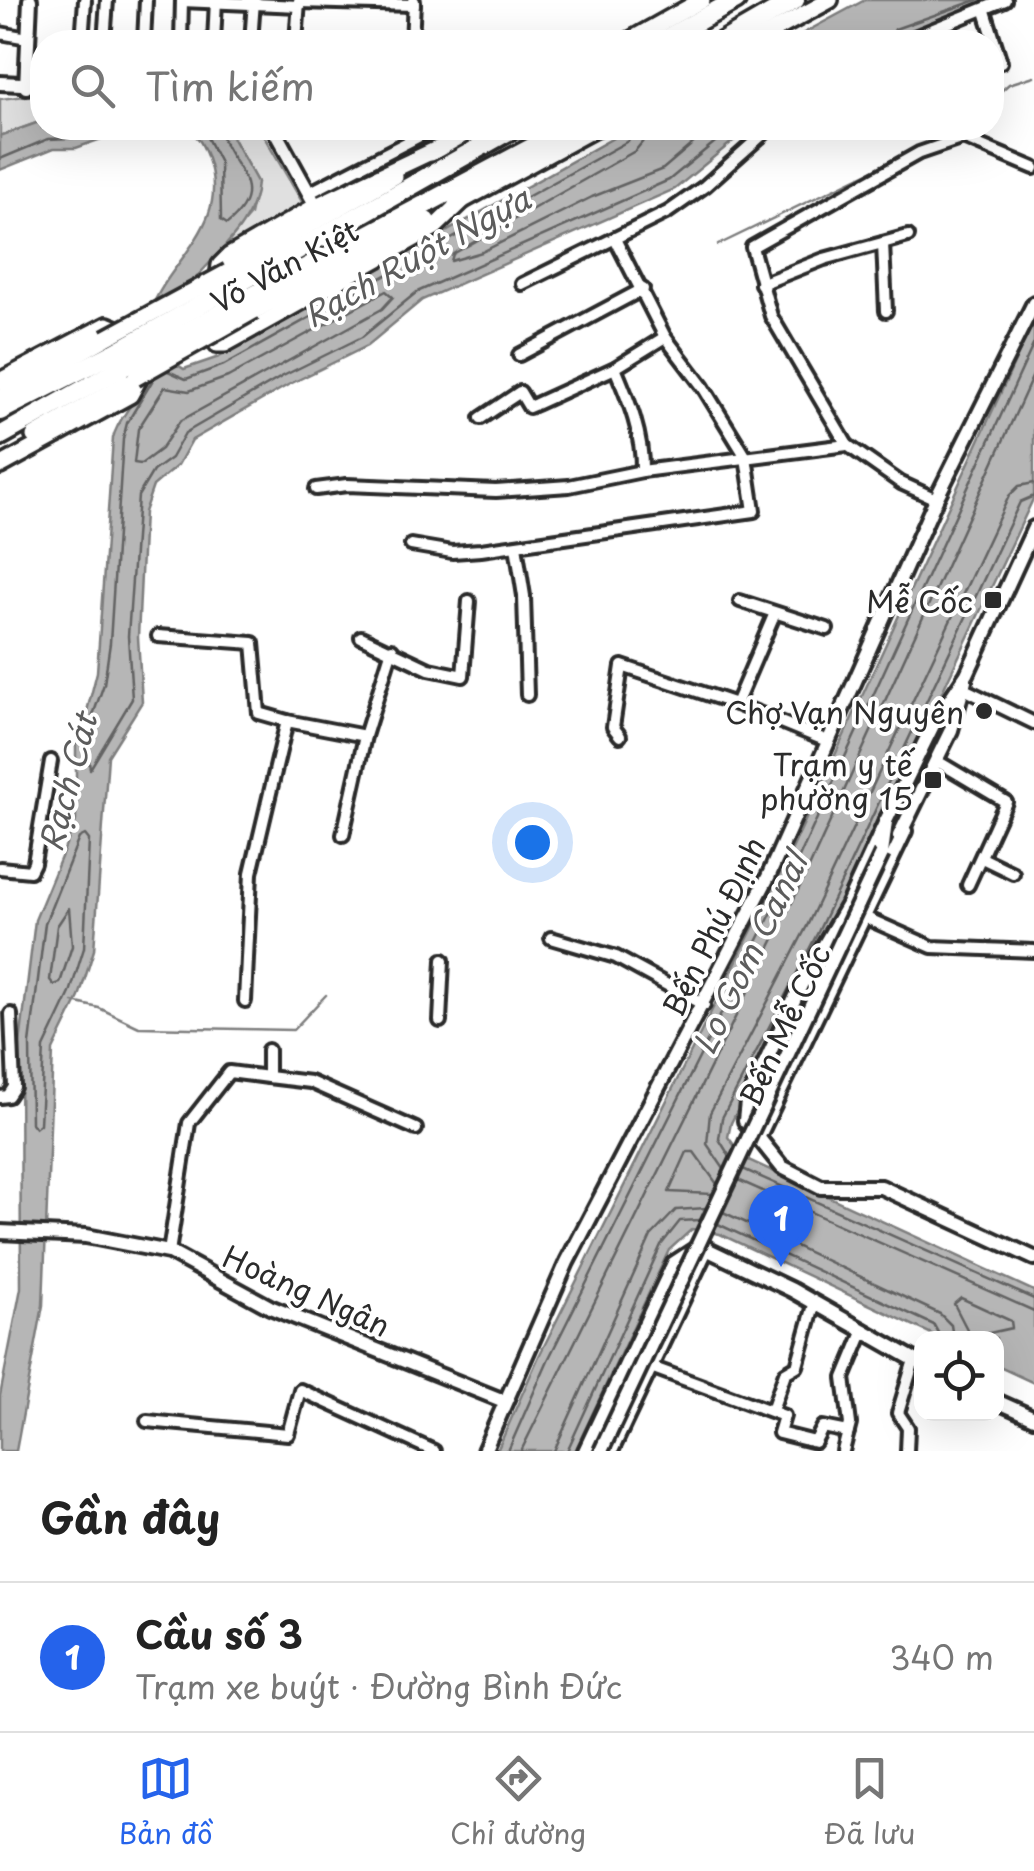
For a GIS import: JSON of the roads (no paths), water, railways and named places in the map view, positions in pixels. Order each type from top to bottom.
[{"type":"highway","points":[[682,30],[736,0]]},
{"type":"highway","points":[[743,30],[795,0]]},
{"type":"highway","name":"Võ Văn Kiệt","points":[[0,436],[119,359],[240,292],[494,140]]},
{"type":"highway","name":"Võ Văn Kiệt","points":[[240,292],[545,140]]},
{"type":"highway","name":"Võ Văn Kiệt","points":[[0,412],[119,359]]},
{"type":"main road","points":[[648,30],[702,0]]},
{"type":"main road","points":[[775,30],[830,0]]},
{"type":"main road","name":"Võ Văn Kiệt","points":[[240,292],[446,140]]},
{"type":"main road","name":"Võ Văn Kiệt","points":[[0,455],[119,359],[240,292],[462,201],[574,140]]},
{"type":"main road","points":[[437,149],[312,199],[220,265],[213,334],[217,344],[225,344],[435,227],[462,201]]},
{"type":"main road","points":[[0,381],[107,325],[134,336],[142,364],[141,376],[130,395],[0,466]]},
{"type":"main road","name":"Võ Văn Kiệt","points":[[0,397],[119,359]]},
{"type":"street","points":[[26,87],[30,0]]},
{"type":"street","points":[[83,30],[85,0]]},
{"type":"street","points":[[105,30],[107,0]]},
{"type":"street","points":[[145,30],[146,0]]},
{"type":"street","points":[[181,30],[182,0],[414,2],[413,30]]},
{"type":"street","points":[[934,30],[1005,0]]},
{"type":"street","points":[[215,30],[216,1]]},
{"type":"street","points":[[252,30],[253,2]]},
{"type":"street","points":[[297,30],[299,3]]},
{"type":"street","points":[[985,11],[991,30]]},
{"type":"street","points":[[0,33],[28,38]]},
{"type":"street","points":[[0,83],[30,86]]},
{"type":"street","points":[[280,140],[312,199],[414,140]]},
{"type":"street","points":[[522,284],[616,240],[705,186],[757,140]]},
{"type":"street","points":[[936,499],[901,482],[847,445],[771,316],[752,246],[944,140]]},
{"type":"street","points":[[976,140],[1034,168]]},
{"type":"street","points":[[761,284],[824,258],[908,236]]},
{"type":"street","points":[[411,544],[452,552],[516,546],[754,511],[746,457],[704,387],[665,337],[616,240]]},
{"type":"street","points":[[883,243],[886,310]]},
{"type":"street","points":[[520,355],[643,290]]},
{"type":"street","name":"Bến Phú Định","points":[[484,1451],[567,1262],[768,877],[825,740],[936,499],[1034,304]]},
{"type":"street","points":[[481,418],[520,392],[529,407],[615,368],[665,337]]},
{"type":"street","points":[[615,368],[632,406],[642,450],[642,471]]},
{"type":"street","points":[[316,489],[347,485],[496,492],[570,486],[642,471],[847,445]]},
{"type":"street","name":"Bến Mễ Cốc","points":[[967,674],[951,730],[759,1136],[745,1121],[748,1102],[801,985],[852,897],[934,723],[967,674],[1034,528]]},
{"type":"street","points":[[516,546],[524,596],[528,695]]},
{"type":"street","points":[[362,637],[429,669],[463,676],[469,601]]},
{"type":"street","points":[[740,601],[827,629]]},
{"type":"street","points":[[736,704],[776,612]]},
{"type":"street","points":[[158,636],[253,643],[259,713],[364,736]]},
{"type":"street","points":[[344,835],[364,736],[392,649]]},
{"type":"street","points":[[620,736],[612,728],[622,666],[736,704],[825,740]]},
{"type":"street","points":[[964,689],[1034,723]]},
{"type":"street","points":[[244,1001],[251,873],[287,721]]},
{"type":"street","points":[[934,723],[951,730]]},
{"type":"street","points":[[0,868],[30,871],[51,761]]},
{"type":"street","points":[[937,761],[1006,802],[968,885]]},
{"type":"street","name":"Bến Mễ Cốc","points":[[882,854],[886,820]]},
{"type":"street","name":"Bến Mễ Cốc","points":[[882,854],[904,832]]},
{"type":"street","points":[[613,1450],[882,854]]},
{"type":"street","points":[[982,858],[1013,874]]},
{"type":"street","points":[[862,916],[932,947],[1034,951]]},
{"type":"street","points":[[551,938],[616,957],[704,1004]]},
{"type":"street","points":[[440,1021],[442,960]]},
{"type":"street","points":[[0,1097],[8,1096],[14,1087],[11,1014]]},
{"type":"street","points":[[268,1050],[268,1078]]},
{"type":"street","points":[[169,1252],[190,1123],[229,1072],[310,1082],[416,1128]]},
{"type":"street","points":[[759,1136],[782,1168],[821,1187],[881,1187],[1034,1258]]},
{"type":"street","name":"Hoàng Ngân","points":[[0,1232],[86,1236],[169,1252],[270,1306],[504,1402]]},
{"type":"street","points":[[613,1450],[708,1248]]},
{"type":"street","points":[[585,1451],[674,1263],[688,1250],[708,1248],[914,1360]]},
{"type":"street","points":[[772,1410],[785,1373],[797,1366],[814,1306]]},
{"type":"street","points":[[843,1451],[848,1432],[844,1378],[864,1330]]},
{"type":"street","points":[[650,1367],[784,1416],[779,1433],[816,1442],[823,1427],[848,1432]]},
{"type":"street","points":[[907,1451],[908,1428],[898,1413],[914,1372]]},
{"type":"street","points":[[147,1421],[288,1434],[300,1390],[434,1451]]},
{"type":"street","points":[[1004,1405],[1034,1418]]},
{"type":"water","points":[[865,0],[996,0],[917,30],[809,30]]},
{"type":"water","points":[[30,125],[30,140],[98,140],[76,148],[54,148],[0,170],[0,136]]},
{"type":"water","name":"Rạch Ruột Ngựa","points":[[199,140],[234,140],[257,182],[246,218],[173,311],[167,358],[184,369],[219,357],[314,306],[610,140],[734,140],[675,189],[422,300],[367,346],[288,385],[192,440],[178,465],[153,486],[144,512],[138,637],[142,702],[108,756],[94,950],[79,997],[53,1050],[43,1305],[16,1451],[0,1451],[0,1396],[21,1288],[20,1044],[35,920],[76,821],[76,732],[86,715],[97,672],[113,438],[138,391],[149,314],[206,221],[213,181]]},
{"type":"water","name":"Lo Gom Canal","points":[[1034,320],[1034,497],[827,936],[731,1123],[728,1137],[744,1158],[1034,1291],[1034,1383],[1004,1369],[1004,1331],[925,1331],[720,1234],[692,1229],[669,1250],[575,1451],[497,1451],[539,1356],[788,858]]},
{"type":"waterway","points":[[1004,88],[1034,76]]},
{"type":"waterway","points":[[922,147],[936,140]]},
{"type":"waterway","points":[[718,245],[910,152]]},
{"type":"waterway","points":[[73,1002],[99,1008],[139,1027],[293,1030],[326,995]]},
{"type":"place","name":"Mễ Cốc","points":[[993,600]]},
{"type":"place","name":"Chợ Vạn Nguyên","points":[[984,711]]},
{"type":"place","name":"Trạm y tế phường 15","points":[[933,780]]},
{"type":"place","name":"Cầu số 3","points":[[781,1267]]},
{"type":"water label","name":"Rạch Cát","points":[[67,782]]}]
